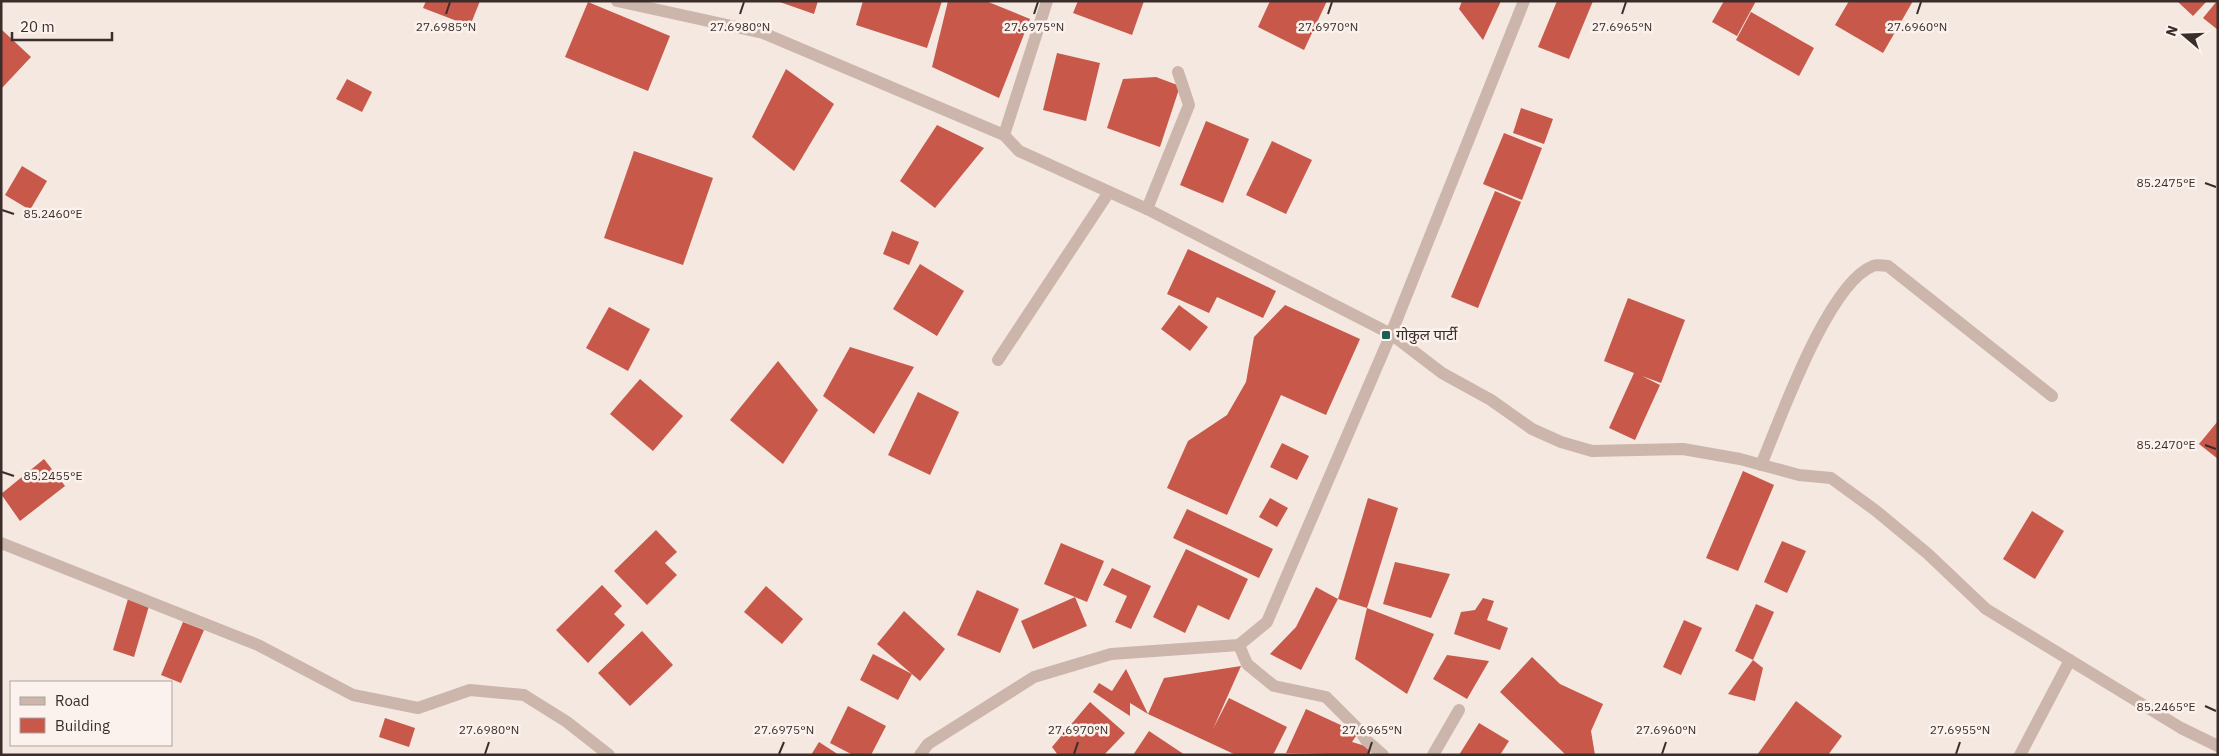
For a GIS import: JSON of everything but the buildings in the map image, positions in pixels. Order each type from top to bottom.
[{"type":"street","points":[[617,1],[763,33],[1004,135],[1019,151],[1147,209],[1390,334],[1442,373],[1491,400],[1532,429],[1561,442],[1592,451],[1683,449],[1799,475],[1831,478],[1875,510],[1928,554],[1986,609],[2181,728],[2218,746]]},
{"type":"street","points":[[1004,135],[1047,1]]},
{"type":"street","points":[[920,755],[928,744],[1034,677],[1111,654],[1239,645],[1267,622],[1390,334],[1524,1]]},
{"type":"street","points":[[1147,209],[1189,105],[1178,72]]},
{"type":"street","points":[[998,360],[1110,192]]},
{"type":"street","points":[[1761,465],[1799,374],[1827,314],[1857,275],[1874,265],[1888,266],[2052,396]]},
{"type":"street","points":[[1,542],[258,645],[353,694],[418,708],[470,690],[524,695],[567,722],[609,755]]},
{"type":"street","points":[[1239,645],[1247,664],[1274,686],[1326,697],[1361,732],[1366,740],[1383,755]]},
{"type":"street","points":[[2020,755],[2070,660]]},
{"type":"street","points":[[1433,755],[1459,710]]},
{"type":"place","name":"गोकुल पार्टी","points":[[1386,335]]}]
